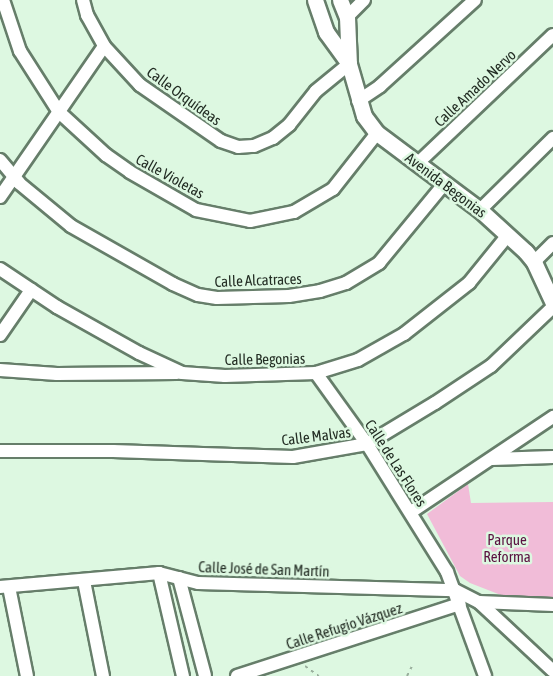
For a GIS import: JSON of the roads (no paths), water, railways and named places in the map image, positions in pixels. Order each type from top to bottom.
[{"type":"street","name":"Calle Violetas","points":[[3,0],[20,51],[59,112],[106,154],[174,199],[196,210],[250,221],[294,212],[313,203],[333,189],[377,133]]},
{"type":"street","name":"Calle Orquídeas","points":[[82,0],[87,15],[104,46],[152,94],[221,141],[238,147],[254,146],[273,138],[289,125],[316,91],[349,64]]},
{"type":"street","name":"Avenida Begonias","points":[[315,0],[326,32],[349,64]]},
{"type":"street","name":"Avenida Begonias","points":[[340,0],[346,17],[349,64],[364,116],[377,133],[480,210],[508,235],[534,262],[553,305]]},
{"type":"street","points":[[346,17],[364,0]]},
{"type":"street","points":[[358,101],[380,86],[475,0]]},
{"type":"street","name":"Calle Amado Nervo","points":[[418,163],[553,34]]},
{"type":"street","points":[[0,197],[104,46]]},
{"type":"street","points":[[480,210],[553,138]]},
{"type":"street","name":"Calle Alcatraces","points":[[0,160],[14,177],[56,216],[113,251],[198,295],[233,298],[289,296],[320,291],[346,283],[379,263],[445,183]]},
{"type":"street","name":"Calle Begonias","points":[[0,269],[31,290],[139,353],[182,373],[225,376],[316,373],[358,360],[404,334],[469,283],[508,235]]},
{"type":"street","points":[[534,262],[553,243]]},
{"type":"street","points":[[0,335],[31,290]]},
{"type":"street","name":"Calle Malvas","points":[[0,451],[113,451],[293,457],[367,444],[491,366],[553,305]]},
{"type":"street","points":[[0,370],[57,374],[182,373]]},
{"type":"street","name":"Calle de Las Flores","points":[[316,373],[367,444],[411,512],[452,582],[485,676]]},
{"type":"street","points":[[411,512],[553,417]]},
{"type":"street","points":[[491,459],[553,457]]},
{"type":"street","points":[[159,573],[183,676]]},
{"type":"street","name":"Calle José de San Martín","points":[[5,587],[159,573],[208,584],[452,582]]},
{"type":"street","points":[[179,578],[205,676]]},
{"type":"street","points":[[84,581],[103,676]]},
{"type":"street","points":[[452,582],[479,602],[553,671]]},
{"type":"street","points":[[5,587],[27,676]]},
{"type":"street","points":[[479,602],[506,605],[553,605]]},
{"type":"street","name":"Calle Refugio Vázquez","points":[[237,676],[460,604]]},
{"type":"park label","name":"Parque Reforma","points":[[507,548]]}]
